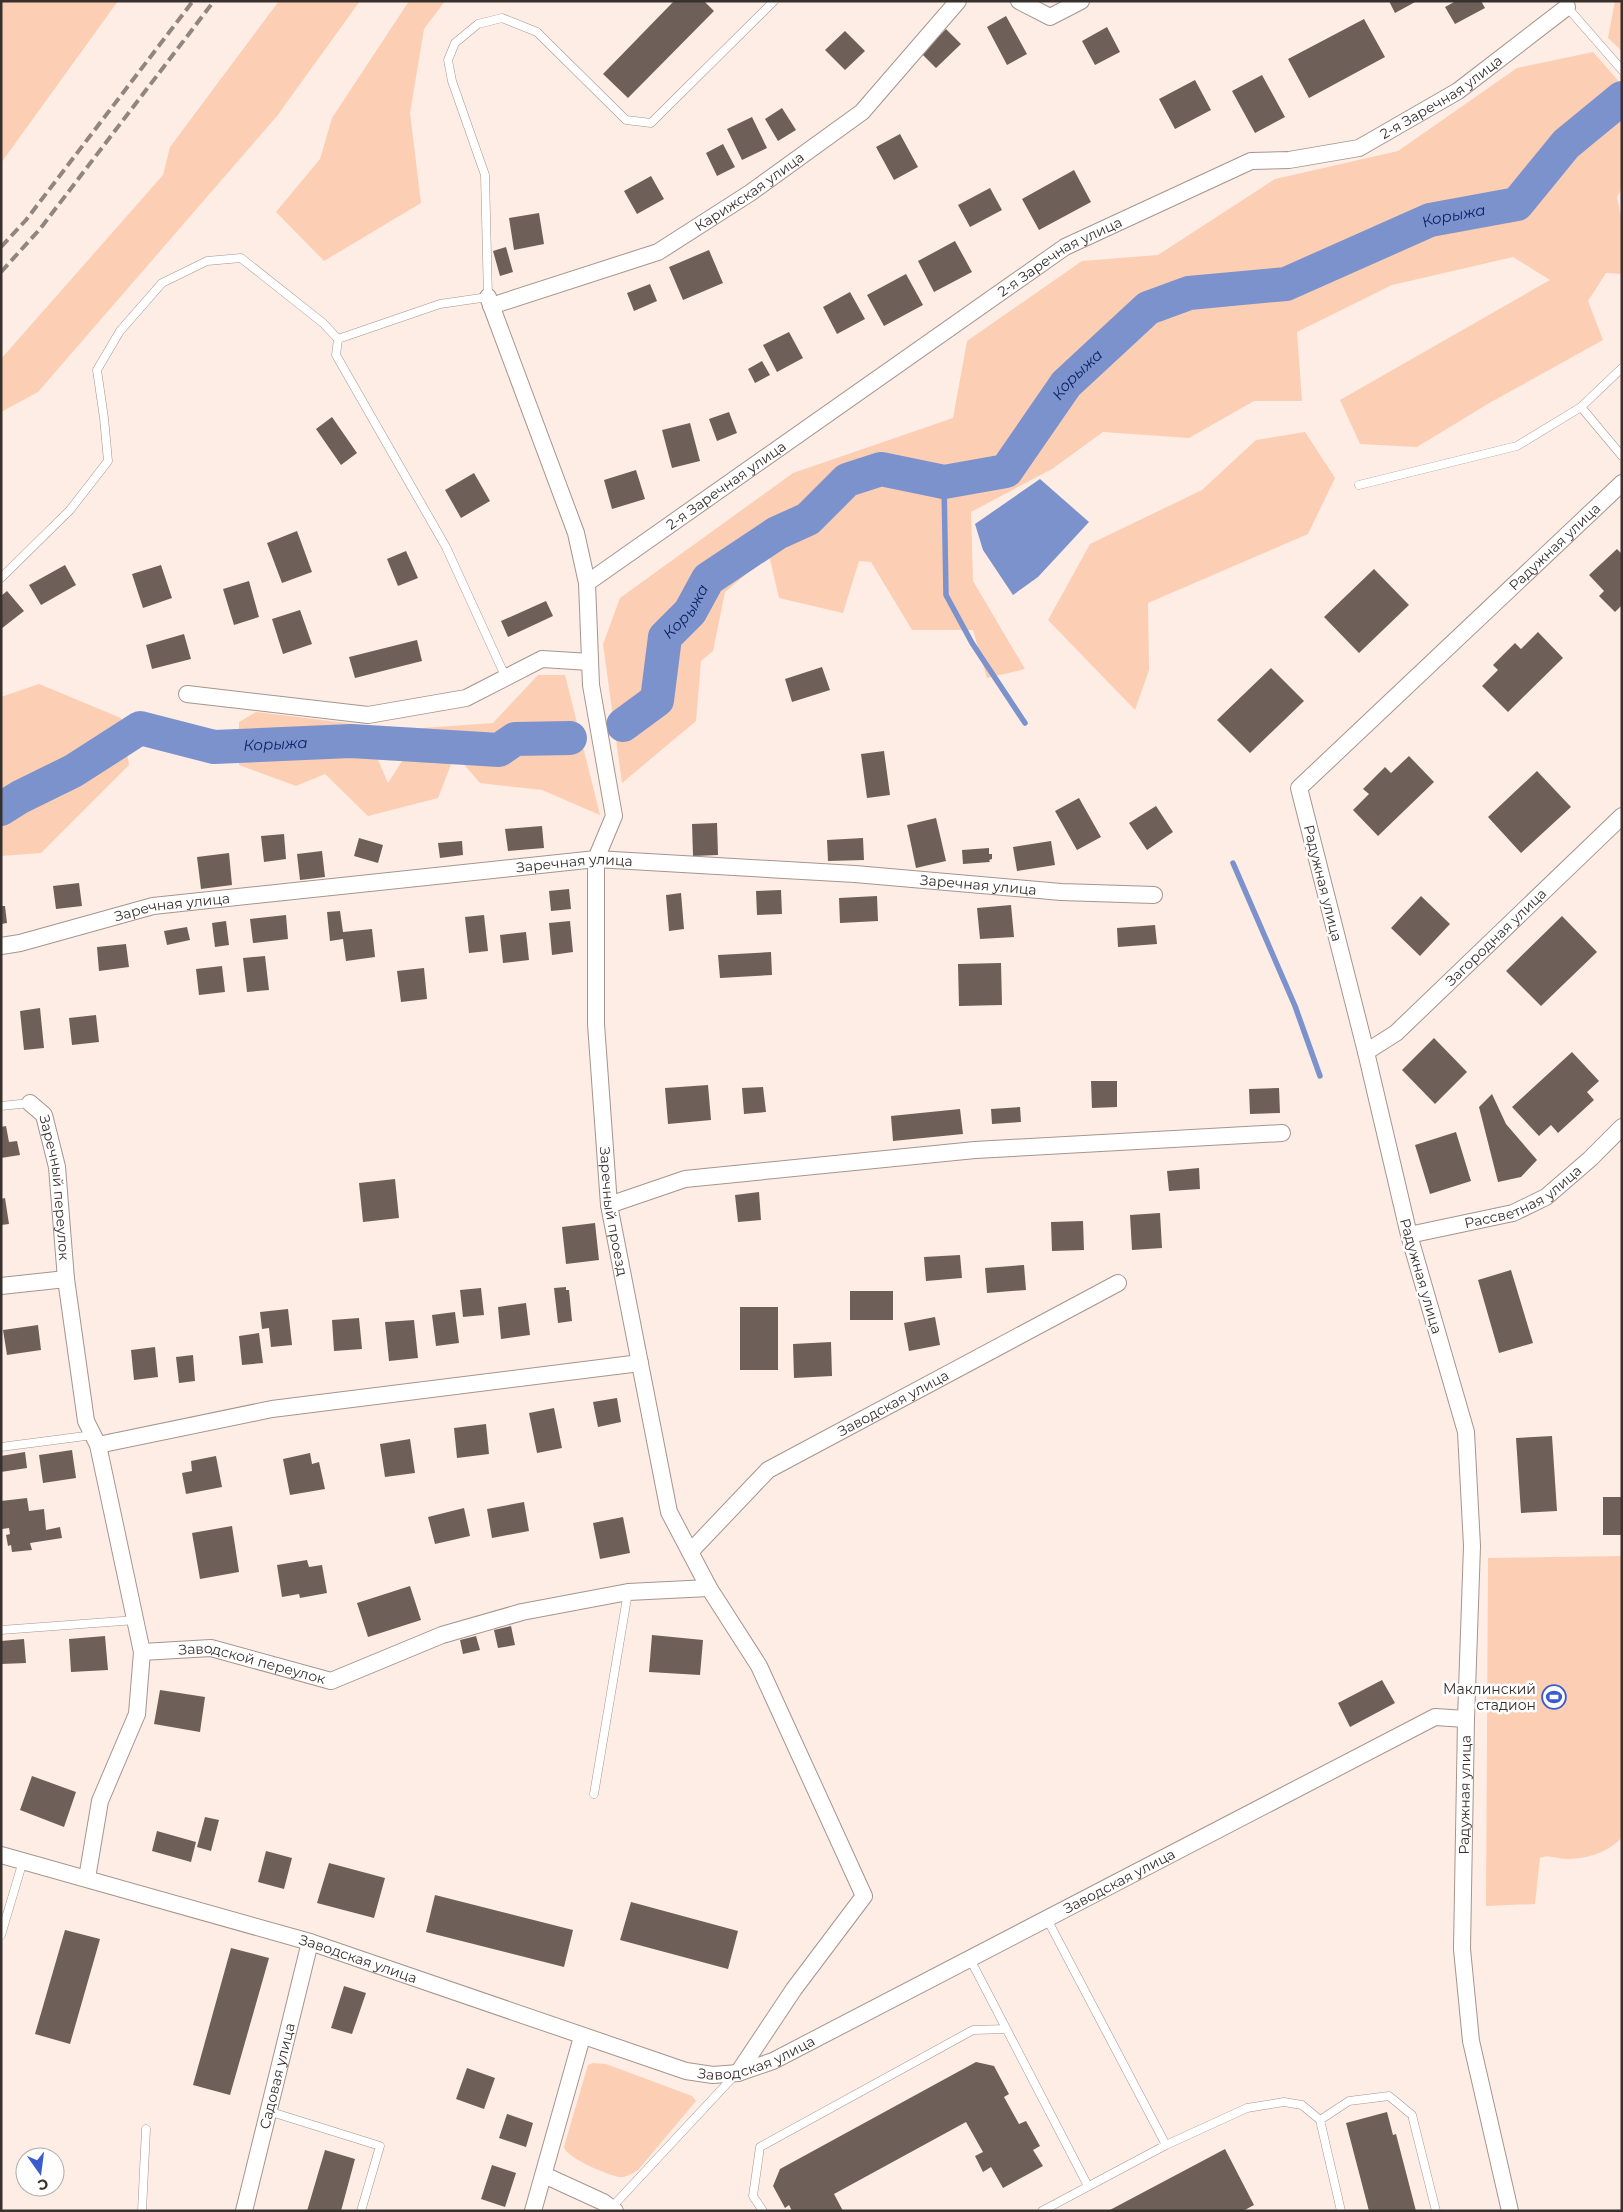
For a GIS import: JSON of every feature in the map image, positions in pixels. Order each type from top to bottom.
[{"type":"street","name":"Карижская улица","points":[[490,301],[658,252],[750,193],[862,112],[958,1]]},
{"type":"street","points":[[1019,1],[1050,17],[1081,1]]},
{"type":"street","name":"2-я Заречная улица","points":[[587,582],[1065,247],[1251,161],[1289,160],[1359,148],[1458,92],[1567,7]]},
{"type":"street","points":[[490,301],[576,533],[587,582],[591,686],[614,816],[596,859]]},
{"type":"street","name":"Радужная улица","points":[[1510,2211],[1471,2041],[1462,1949],[1466,1719],[1472,1546],[1466,1432],[1409,1235],[1366,1052],[1299,788],[1622,483]]},
{"type":"street","points":[[187,694],[368,715],[466,698],[542,659],[590,662]]},
{"type":"street","name":"Загородная улица","points":[[1366,1052],[1396,1033],[1622,816]]},
{"type":"street","name":"Заречная улица","points":[[1,946],[20,943],[153,906],[596,859],[854,874],[1061,892],[1154,895]]},
{"type":"street","name":"Заречный проезд","points":[[596,859],[596,1024],[609,1205],[669,1512],[709,1588],[759,1666],[864,1896],[794,1989],[738,2073]]},
{"type":"street","name":"Заречный переулок","points":[[30,1103],[44,1115],[57,1166],[66,1279],[86,1421],[96,1440]]},
{"type":"street","name":"Рассветная улица","points":[[1409,1235],[1513,1213],[1546,1197],[1622,1128]]},
{"type":"street","points":[[609,1205],[685,1179],[975,1150],[1282,1132]]},
{"type":"street","name":"Заречный переулок","points":[[1,1286],[66,1279]]},
{"type":"street","name":"Заводская улица","points":[[690,1552],[768,1470],[1118,1283]]},
{"type":"street","points":[[86,1878],[100,1801],[137,1714],[142,1652],[96,1440],[272,1409],[640,1363]]},
{"type":"street","name":"Заводской переулок","points":[[142,1652],[211,1648],[331,1681],[442,1635],[522,1612],[628,1592],[709,1588]]},
{"type":"street","name":"Заводская улица","points":[[1,1855],[310,1942],[686,2071],[714,2075],[738,2073],[773,2060],[1436,1717],[1466,1719]]},
{"type":"street","name":"Садовая улица","points":[[244,2211],[310,1942]]},
{"type":"street","points":[[533,2211],[582,2036]]},
{"type":"street","points":[[544,2175],[613,2209]]},
{"type":"lane","points":[[338,339],[440,304],[490,301],[485,176],[452,82],[448,60],[455,43],[478,24],[502,18],[537,32],[626,120],[652,123],[774,1]]},
{"type":"lane","points":[[1567,7],[1622,70]]},
{"type":"lane","points":[[1,578],[70,510],[108,461],[97,370],[120,331],[162,283],[206,261],[241,258],[323,323],[338,339]]},
{"type":"lane","points":[[338,339],[336,355],[446,547],[506,678]]},
{"type":"lane","points":[[1359,485],[1516,446],[1581,407],[1622,368]]},
{"type":"lane","points":[[1581,407],[1622,456]]},
{"type":"lane","points":[[1,1106],[30,1103]]},
{"type":"lane","points":[[1,1447],[96,1440]]},
{"type":"lane","points":[[594,1794],[628,1592]]},
{"type":"lane","points":[[1,1630],[136,1620]]},
{"type":"lane","points":[[1,1935],[23,1861]]},
{"type":"lane","points":[[1047,1919],[1166,2145]]},
{"type":"lane","points":[[970,1959],[1088,2186]]},
{"type":"lane","points":[[763,2211],[753,2196],[760,2147],[973,2030],[1006,2029]]},
{"type":"lane","points":[[613,2209],[738,2073]]},
{"type":"lane","points":[[1320,2120],[1349,2101],[1389,2096],[1412,2115],[1436,2211]]},
{"type":"lane","points":[[1042,2211],[1166,2145],[1247,2108],[1284,2102],[1302,2105],[1320,2120],[1341,2211]]},
{"type":"lane","points":[[268,2110],[380,2146],[360,2211]]},
{"type":"lane","points":[[142,2211],[146,2129]]},
{"type":"shaded area","points":[[1,1],[118,1],[1,163]]},
{"type":"shaded area","points":[[279,1],[360,1],[277,116],[38,392],[1,412],[1,359],[163,175],[170,147]]},
{"type":"shaded area","points":[[409,1],[445,1],[424,29],[410,113],[421,203],[324,261],[276,212],[320,159],[332,118]]},
{"type":"shaded area","points":[[1615,1],[1622,1],[1622,51],[1608,38]]},
{"type":"shaded area","points":[[1593,52],[1622,85],[1622,188],[1617,197],[1622,222],[1622,274],[1606,273],[1588,301],[1603,340],[1491,402],[1417,447],[1360,444],[1340,400],[1550,280],[1513,257],[1392,285],[1297,332],[1302,401],[1254,401],[1189,438],[1103,432],[1052,469],[971,512],[973,581],[1025,669],[987,678],[973,630],[912,630],[871,562],[859,561],[843,613],[779,598],[769,555],[725,592],[713,651],[701,661],[696,721],[622,783],[603,644],[620,598],[793,473],[953,418],[967,341],[1082,261],[1158,255],[1275,179],[1398,151],[1517,68]]},
{"type":"shaded area","points":[[1305,432],[1335,478],[1308,534],[1148,603],[1149,670],[1135,710],[1048,620],[1090,544],[1202,490],[1256,440]]},
{"type":"shaded area","points":[[538,675],[565,675],[600,815],[542,790],[480,783],[455,754],[438,798],[368,816],[325,774],[296,786],[239,765],[239,722],[256,712],[363,725],[388,783],[423,728],[493,723]]},
{"type":"shaded area","points":[[39,684],[121,718],[129,765],[41,853],[1,856],[1,697]]},
{"type":"shaded area","name":"Маклинский стадион","points":[[1622,1556],[1622,1837],[1611,1847],[1590,1856],[1567,1859],[1540,1858],[1535,1904],[1486,1906],[1488,1558]]},
{"type":"shaded area","points":[[593,2063],[606,2064],[692,2096],[696,2101],[638,2170],[624,2177],[613,2176],[597,2170],[572,2156],[564,2147],[588,2065]]},
{"type":"water","points":[[1040,479],[1089,522],[1038,577],[1013,595],[983,550],[975,524]]},
{"type":"building","points":[[674,1],[704,1],[714,11],[628,98],[603,74]]},
{"type":"building","points":[[1389,1],[1417,1],[1395,13]]},
{"type":"building","points":[[1456,1],[1481,1],[1485,8],[1455,24],[1445,7]]},
{"type":"building","points":[[1006,16],[1027,54],[1007,65],[987,27]]},
{"type":"building","points":[[1364,19],[1385,57],[1309,98],[1288,59]]},
{"type":"building","points":[[1107,27],[1120,52],[1095,65],[1082,41]]},
{"type":"building","points":[[946,29],[961,44],[936,68],[922,54]]},
{"type":"building","points":[[845,31],[865,51],[845,70],[825,50]]},
{"type":"building","points":[[1262,75],[1285,117],[1255,133],[1232,91]]},
{"type":"building","points":[[1195,80],[1211,110],[1175,129],[1159,99]]},
{"type":"building","points":[[782,108],[796,130],[778,141],[765,119]]},
{"type":"building","points":[[752,117],[767,148],[742,160],[727,129]]},
{"type":"building","points":[[900,134],[918,167],[894,180],[876,147]]},
{"type":"building","points":[[723,144],[735,167],[717,176],[706,153]]},
{"type":"building","points":[[1074,170],[1091,202],[1039,230],[1022,199]]},
{"type":"building","points":[[651,176],[664,199],[637,214],[624,191]]},
{"type":"building","points":[[990,188],[1002,210],[970,227],[958,205]]},
{"type":"building","points":[[539,213],[544,244],[514,250],[509,218]]},
{"type":"building","points":[[955,241],[972,272],[934,292],[918,261]]},
{"type":"building","points":[[506,247],[513,272],[500,276],[493,251]]},
{"type":"building","points":[[709,250],[723,283],[683,300],[669,267]]},
{"type":"building","points":[[906,274],[923,305],[884,326],[867,295]]},
{"type":"building","points":[[650,284],[657,301],[634,311],[627,293]]},
{"type":"building","points":[[850,292],[865,319],[837,334],[823,307]]},
{"type":"building","points":[[789,332],[803,358],[777,372],[763,345]]},
{"type":"building","points":[[762,361],[770,375],[755,383],[748,369]]},
{"type":"building","points":[[729,412],[737,433],[717,441],[709,419]]},
{"type":"building","points":[[332,417],[357,453],[341,465],[316,429]]},
{"type":"building","points":[[690,423],[700,461],[672,468],[662,430]]},
{"type":"building","points":[[636,470],[645,499],[612,509],[604,480]]},
{"type":"building","points":[[474,473],[490,501],[461,518],[445,490]]},
{"type":"building","points":[[297,531],[312,572],[282,583],[267,543]]},
{"type":"building","points":[[1617,549],[1622,554],[1622,605],[1615,612],[1599,596],[1604,591],[1589,575]]},
{"type":"building","points":[[406,551],[418,578],[398,586],[387,559]]},
{"type":"building","points":[[65,565],[76,585],[41,605],[29,585]]},
{"type":"building","points":[[161,565],[172,598],[143,608],[132,574]]},
{"type":"building","points":[[1374,569],[1409,605],[1359,653],[1324,617]]},
{"type":"building","points":[[249,581],[259,617],[234,625],[223,589]]},
{"type":"building","points":[[7,591],[24,611],[1,629],[1,596]]},
{"type":"building","points":[[546,601],[553,616],[508,637],[501,621]]},
{"type":"building","points":[[300,610],[312,644],[283,654],[272,619]]},
{"type":"building","points":[[1538,632],[1563,658],[1508,712],[1482,686],[1498,670],[1493,665],[1515,643],[1521,649]]},
{"type":"building","points":[[184,634],[191,659],[152,669],[146,645]]},
{"type":"building","points":[[417,640],[422,661],[355,678],[349,657]]},
{"type":"building","points":[[822,667],[830,690],[792,702],[785,679]]},
{"type":"building","points":[[1271,668],[1304,701],[1250,753],[1217,720]]},
{"type":"building","points":[[884,751],[890,795],[867,798],[861,754]]},
{"type":"building","points":[[1409,756],[1434,782],[1378,836],[1353,810],[1369,794],[1363,789],[1385,767],[1391,773]]},
{"type":"building","points":[[1537,771],[1571,807],[1521,853],[1488,817]]},
{"type":"building","points":[[1079,798],[1101,837],[1077,850],[1055,811]]},
{"type":"building","points":[[1156,806],[1173,832],[1147,850],[1129,823]]},
{"type":"building","points":[[936,818],[946,861],[916,868],[907,825]]},
{"type":"building","points":[[717,823],[718,855],[693,856],[692,824]]},
{"type":"building","points":[[542,826],[544,848],[508,851],[505,829]]},
{"type":"building","points":[[284,834],[286,859],[264,862],[261,836]]},
{"type":"building","points":[[359,838],[383,845],[378,863],[354,856]]},
{"type":"building","points":[[863,838],[864,860],[828,861],[827,840]]},
{"type":"building","points":[[462,841],[463,855],[440,858],[438,843]]},
{"type":"building","points":[[1051,841],[1055,865],[1017,871],[1013,847]]},
{"type":"building","points":[[989,848],[989,854],[992,854],[990,862],[963,864],[962,850]]},
{"type":"building","points":[[322,851],[325,877],[300,880],[297,854]]},
{"type":"building","points":[[229,853],[232,885],[201,889],[197,857]]},
{"type":"building","points":[[79,883],[82,906],[56,909],[53,886]]},
{"type":"building","points":[[569,889],[571,909],[551,911],[549,891]]},
{"type":"building","points":[[781,890],[782,914],[757,915],[756,891]]},
{"type":"building","points":[[681,893],[684,929],[669,931],[666,895]]},
{"type":"building","points":[[877,896],[878,921],[840,923],[839,898]]},
{"type":"building","points":[[1421,896],[1450,924],[1420,956],[1391,928]]},
{"type":"building","points":[[1011,905],[1014,937],[980,939],[977,908]]},
{"type":"building","points":[[1,906],[5,906],[7,923],[1,924]]},
{"type":"building","points":[[340,911],[343,932],[372,929],[375,957],[346,961],[343,939],[330,941],[327,912]]},
{"type":"building","points":[[286,915],[288,939],[253,943],[250,919]]},
{"type":"building","points":[[484,915],[488,951],[469,953],[465,917]]},
{"type":"building","points":[[1562,916],[1597,952],[1541,1006],[1506,971]]},
{"type":"building","points":[[226,921],[229,945],[215,947],[212,923]]},
{"type":"building","points":[[570,921],[573,952],[552,955],[549,923]]},
{"type":"building","points":[[1155,925],[1157,944],[1118,947],[1117,928]]},
{"type":"building","points":[[187,927],[190,940],[167,945],[164,931]]},
{"type":"building","points":[[526,932],[529,960],[503,963],[500,935]]},
{"type":"building","points":[[126,944],[129,967],[99,971],[97,947]]},
{"type":"building","points":[[771,952],[772,975],[720,978],[718,955]]},
{"type":"building","points":[[265,956],[269,990],[247,992],[243,958]]},
{"type":"building","points":[[1001,963],[1002,1005],[959,1006],[958,964]]},
{"type":"building","points":[[222,966],[225,992],[199,995],[196,969]]},
{"type":"building","points":[[424,968],[427,999],[401,1002],[397,971]]},
{"type":"building","points":[[40,1008],[44,1048],[24,1050],[20,1011]]},
{"type":"building","points":[[96,1015],[99,1042],[72,1045],[69,1018]]},
{"type":"building","points":[[1434,1038],[1467,1072],[1435,1104],[1402,1070]]},
{"type":"building","points":[[1572,1052],[1599,1081],[1587,1092],[1594,1100],[1558,1133],[1551,1125],[1539,1136],[1512,1107]]},
{"type":"building","points":[[1091,1081],[1117,1081],[1117,1107],[1092,1108]]},
{"type":"building","points":[[708,1085],[711,1120],[668,1124],[665,1088]]},
{"type":"building","points":[[763,1087],[766,1112],[744,1114],[742,1088]]},
{"type":"building","points":[[1279,1088],[1280,1113],[1250,1114],[1249,1089]]},
{"type":"building","points":[[1492,1094],[1506,1124],[1537,1160],[1521,1177],[1498,1182],[1479,1107]]},
{"type":"building","points":[[1020,1107],[1021,1122],[992,1124],[991,1109]]},
{"type":"building","points":[[960,1109],[963,1134],[893,1141],[891,1116]]},
{"type":"building","points":[[6,1126],[9,1142],[17,1141],[20,1155],[1,1158],[1,1127]]},
{"type":"building","points":[[1456,1132],[1471,1181],[1430,1194],[1415,1145]]},
{"type":"building","points":[[1199,1168],[1200,1189],[1169,1191],[1167,1171]]},
{"type":"building","points":[[395,1179],[399,1218],[363,1222],[359,1183]]},
{"type":"building","points":[[759,1192],[761,1220],[738,1222],[735,1195]]},
{"type":"building","points":[[5,1198],[9,1224],[1,1225],[1,1199]]},
{"type":"building","points":[[1160,1213],[1162,1248],[1132,1250],[1130,1215]]},
{"type":"building","points":[[1083,1221],[1084,1250],[1052,1251],[1051,1222]]},
{"type":"building","points":[[595,1223],[599,1260],[566,1264],[562,1227]]},
{"type":"building","points":[[960,1255],[962,1278],[926,1281],[924,1257]]},
{"type":"building","points":[[1024,1265],[1026,1290],[987,1293],[985,1268]]},
{"type":"building","points":[[1511,1270],[1533,1343],[1499,1353],[1478,1280]]},
{"type":"building","points":[[566,1287],[566,1290],[569,1290],[572,1321],[558,1323],[554,1288]]},
{"type":"building","points":[[481,1288],[484,1315],[463,1317],[460,1290]]},
{"type":"building","points":[[850,1291],[893,1291],[893,1320],[850,1320]]},
{"type":"building","points":[[526,1303],[530,1335],[501,1339],[498,1307]]},
{"type":"building","points":[[740,1307],[778,1307],[778,1370],[740,1370]]},
{"type":"building","points":[[288,1309],[292,1345],[271,1347],[269,1328],[262,1329],[260,1312]]},
{"type":"building","points":[[455,1312],[459,1343],[436,1346],[432,1315]]},
{"type":"building","points":[[935,1317],[940,1345],[909,1351],[904,1323]]},
{"type":"building","points":[[359,1318],[362,1349],[334,1351],[332,1320]]},
{"type":"building","points":[[414,1320],[418,1358],[389,1361],[385,1322]]},
{"type":"building","points":[[38,1325],[41,1350],[7,1355],[3,1330]]},
{"type":"building","points":[[259,1333],[263,1363],[242,1365],[239,1336]]},
{"type":"building","points":[[831,1342],[832,1376],[794,1378],[793,1344]]},
{"type":"building","points":[[155,1347],[158,1377],[134,1380],[131,1350]]},
{"type":"building","points":[[193,1355],[195,1381],[179,1383],[176,1357]]},
{"type":"building","points":[[617,1398],[621,1422],[598,1427],[593,1402]]},
{"type":"building","points":[[554,1408],[562,1448],[537,1453],[529,1413]]},
{"type":"building","points":[[486,1424],[489,1454],[457,1458],[454,1428]]},
{"type":"building","points":[[1552,1436],[1557,1511],[1521,1513],[1516,1438]]},
{"type":"building","points":[[410,1439],[415,1473],[385,1477],[380,1444]]},
{"type":"building","points":[[72,1450],[76,1478],[43,1483],[39,1455]]},
{"type":"building","points":[[25,1452],[27,1468],[1,1472],[1,1456]]},
{"type":"building","points":[[310,1453],[312,1464],[319,1462],[325,1489],[290,1495],[283,1459]]},
{"type":"building","points":[[216,1456],[222,1487],[186,1494],[182,1473],[192,1471],[191,1461]]},
{"type":"building","points":[[1603,1497],[1622,1497],[1622,1535],[1603,1535]]},
{"type":"building","points":[[27,1498],[29,1511],[44,1509],[46,1530],[60,1527],[62,1538],[30,1543],[32,1550],[12,1552],[11,1545],[8,1546],[6,1535],[10,1534],[9,1528],[2,1529],[1,1501]]},
{"type":"building","points":[[524,1502],[529,1531],[492,1538],[487,1509]]},
{"type":"building","points":[[464,1508],[470,1536],[435,1544],[428,1517]]},
{"type":"building","points":[[623,1517],[630,1553],[600,1559],[593,1523]]},
{"type":"building","points":[[232,1526],[239,1572],[200,1579],[192,1533]]},
{"type":"building","points":[[307,1560],[309,1567],[322,1565],[327,1593],[300,1598],[299,1594],[282,1597],[277,1565]]},
{"type":"building","points":[[410,1586],[421,1620],[368,1637],[357,1603]]},
{"type":"building","points":[[511,1626],[515,1645],[498,1648],[494,1630]]},
{"type":"building","points":[[652,1635],[703,1640],[700,1675],[649,1672]]},
{"type":"building","points":[[105,1636],[108,1670],[71,1672],[69,1639]]},
{"type":"building","points":[[476,1636],[480,1650],[463,1654],[460,1640]]},
{"type":"building","points":[[24,1639],[26,1663],[1,1664],[1,1641]]},
{"type":"building","points":[[1382,1680],[1395,1703],[1350,1727],[1338,1703]]},
{"type":"building","points":[[160,1690],[205,1697],[200,1732],[154,1724]]},
{"type":"building","points":[[32,1776],[76,1792],[64,1827],[20,1810]]},
{"type":"building","points":[[205,1817],[219,1820],[211,1851],[197,1847]]},
{"type":"building","points":[[157,1831],[196,1842],[191,1862],[152,1851]]},
{"type":"building","points":[[266,1851],[292,1858],[284,1889],[258,1882]]},
{"type":"building","points":[[329,1863],[385,1878],[374,1918],[317,1903]]},
{"type":"building","points":[[435,1895],[573,1930],[564,1967],[426,1932]]},
{"type":"building","points":[[631,1902],[738,1931],[728,1969],[620,1940]]},
{"type":"building","points":[[65,1930],[100,1939],[70,2044],[35,2034]]},
{"type":"building","points":[[231,1948],[269,1958],[230,2095],[193,2085]]},
{"type":"building","points":[[344,1986],[366,1993],[352,2034],[331,2028]]},
{"type":"building","points":[[976,2062],[994,2066],[1009,2094],[1004,2097],[1019,2124],[1026,2121],[1040,2146],[1033,2150],[1043,2166],[1003,2188],[991,2167],[983,2172],[975,2156],[983,2152],[966,2122],[834,2194],[843,2211],[792,2211],[789,2205],[785,2208],[773,2186],[780,2169]]},
{"type":"building","points":[[467,2068],[495,2078],[484,2109],[456,2099]]},
{"type":"building","points":[[1387,2112],[1393,2135],[1396,2134],[1416,2211],[1369,2211],[1346,2123]]},
{"type":"building","points":[[507,2114],[533,2123],[526,2147],[499,2138]]},
{"type":"building","points":[[1225,2149],[1254,2205],[1243,2211],[1108,2211]]},
{"type":"building","points":[[325,2150],[355,2159],[341,2211],[307,2211]]},
{"type":"building","points":[[492,2165],[516,2173],[505,2207],[481,2199]]},
{"type":"waterway","name":"Корыжа","points":[[623,725],[657,700],[665,637],[690,612],[708,579],[777,533],[808,519],[847,480],[881,469],[944,482],[1006,471],[1066,384],[1148,308],[1189,293],[1286,284],[1430,220],[1517,204],[1566,144],[1622,98]]},
{"type":"waterway","points":[[944,482],[946,595],[972,643],[1025,723]]},
{"type":"waterway","name":"Корыжа","points":[[1,809],[20,797],[73,771],[140,728],[214,747],[351,741],[499,750],[515,739],[570,738]]},
{"type":"waterway","points":[[1233,863],[1295,1006],[1320,1076]]},
{"type":"railway","points":[[1,247],[26,220],[193,1]]},
{"type":"railway","points":[[1,272],[40,229],[214,1]]},
{"type":"place","name":"Маклинский стадион","points":[[1554,1697]]}]
